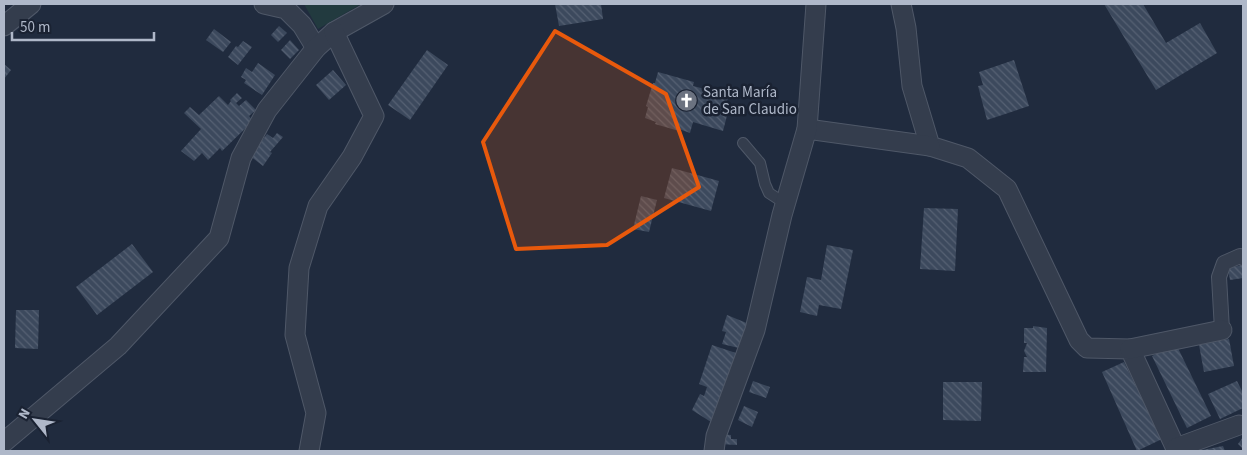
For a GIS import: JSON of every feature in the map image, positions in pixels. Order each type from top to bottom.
[{"type":"street","points":[[4,26],[31,4]]},
{"type":"street","points":[[264,4],[286,9],[302,25],[316,48]]},
{"type":"street","points":[[4,442],[118,346],[219,238],[241,158],[267,110],[316,48],[334,32],[384,4]]},
{"type":"street","points":[[714,451],[716,436],[755,330],[786,204],[807,129],[816,4]]},
{"type":"street","points":[[901,4],[906,28],[912,86],[930,146]]},
{"type":"street","points":[[309,451],[316,413],[296,335],[300,268],[318,206],[352,157],[374,116],[334,32]]},
{"type":"street","points":[[807,129],[930,146],[968,158],[1007,189],[1079,340],[1087,348],[1130,349],[1222,330],[1219,277],[1224,263],[1240,256],[1243,258]]},
{"type":"street","points":[[1130,349],[1177,450],[1239,425]]},
{"type":"lane","points":[[743,143],[760,163],[769,192],[786,204]]},
{"type":"highlighted area","points":[[555,31],[666,94],[699,187],[607,245],[516,249],[483,142]]},
{"type":"green space","points":[[304,4],[361,4],[318,29]]},
{"type":"building","points":[[555,4],[601,4],[603,19],[559,26]]},
{"type":"building","points":[[1104,4],[1143,4],[1166,43],[1200,23],[1217,53],[1156,90]]},
{"type":"building","points":[[279,26],[287,33],[278,42],[271,35]]},
{"type":"building","points":[[214,29],[231,42],[223,52],[206,40]]},
{"type":"building","points":[[290,40],[299,50],[290,59],[281,50]]},
{"type":"building","points":[[243,41],[252,47],[238,65],[228,57],[236,46],[238,47]]},
{"type":"building","points":[[427,50],[448,65],[410,120],[388,105]]},
{"type":"building","points":[[1014,60],[1029,106],[987,120],[978,86],[983,85],[979,72]]},
{"type":"building","points":[[258,63],[275,75],[262,95],[244,83],[246,80],[241,77],[246,68],[252,72]]},
{"type":"building","points":[[4,64],[11,70],[4,79]]},
{"type":"building","points":[[333,70],[346,85],[329,100],[316,85]]},
{"type":"building","name":"Santa María de San Claudio","points":[[658,72],[694,82],[693,86],[729,95],[725,107],[729,108],[723,131],[693,122],[690,133],[655,124],[656,122],[645,118],[648,107],[646,106]]},
{"type":"building","points":[[237,93],[242,98],[236,103],[239,106],[246,100],[256,110],[249,116],[253,121],[222,151],[220,148],[208,160],[202,153],[194,161],[181,151],[201,129],[184,113],[190,107],[199,115],[219,96],[228,105]]},
{"type":"building","points":[[277,133],[283,137],[270,152],[272,153],[263,166],[250,156],[267,134],[273,138]]},
{"type":"building","points":[[672,168],[719,181],[711,211],[664,198]]},
{"type":"building","points":[[641,196],[657,200],[649,232],[633,229]]},
{"type":"building","points":[[924,208],[958,209],[955,271],[920,269]]},
{"type":"building","points":[[132,244],[153,272],[97,315],[76,287]]},
{"type":"building","points":[[827,245],[853,250],[841,309],[819,305],[817,316],[800,312],[807,277],[821,280]]},
{"type":"building","points":[[1243,265],[1243,278],[1230,280],[1228,268]]},
{"type":"building","points":[[16,310],[39,310],[38,349],[15,348]]},
{"type":"building","points":[[727,315],[749,324],[743,349],[722,344],[726,332],[722,331]]},
{"type":"building","points":[[1033,326],[1047,328],[1046,372],[1023,372],[1024,357],[1027,357],[1024,351],[1027,343],[1024,343],[1024,328],[1033,328]]},
{"type":"building","points":[[1229,339],[1234,366],[1204,372],[1199,345]]},
{"type":"building","points":[[1176,344],[1211,416],[1187,428],[1152,356]]},
{"type":"building","points":[[712,345],[739,354],[711,422],[692,410],[700,394],[704,396],[707,387],[699,384]]},
{"type":"building","points":[[1124,362],[1162,439],[1137,451],[1102,372]]},
{"type":"building","points":[[753,381],[770,387],[766,398],[749,392]]},
{"type":"building","points":[[1237,381],[1243,393],[1243,408],[1220,419],[1208,394]]},
{"type":"building","points":[[943,382],[982,382],[981,421],[943,420]]},
{"type":"building","points":[[744,406],[758,412],[752,427],[738,420]]},
{"type":"building","points":[[720,434],[731,435],[731,439],[737,439],[737,445],[719,444]]},
{"type":"building","points":[[1243,437],[1243,449],[1238,444]]},
{"type":"building","points":[[1223,446],[1225,451],[1202,451],[1202,450]]},
{"type":"place","name":"Santa María de San Claudio","points":[[687,101]]}]
